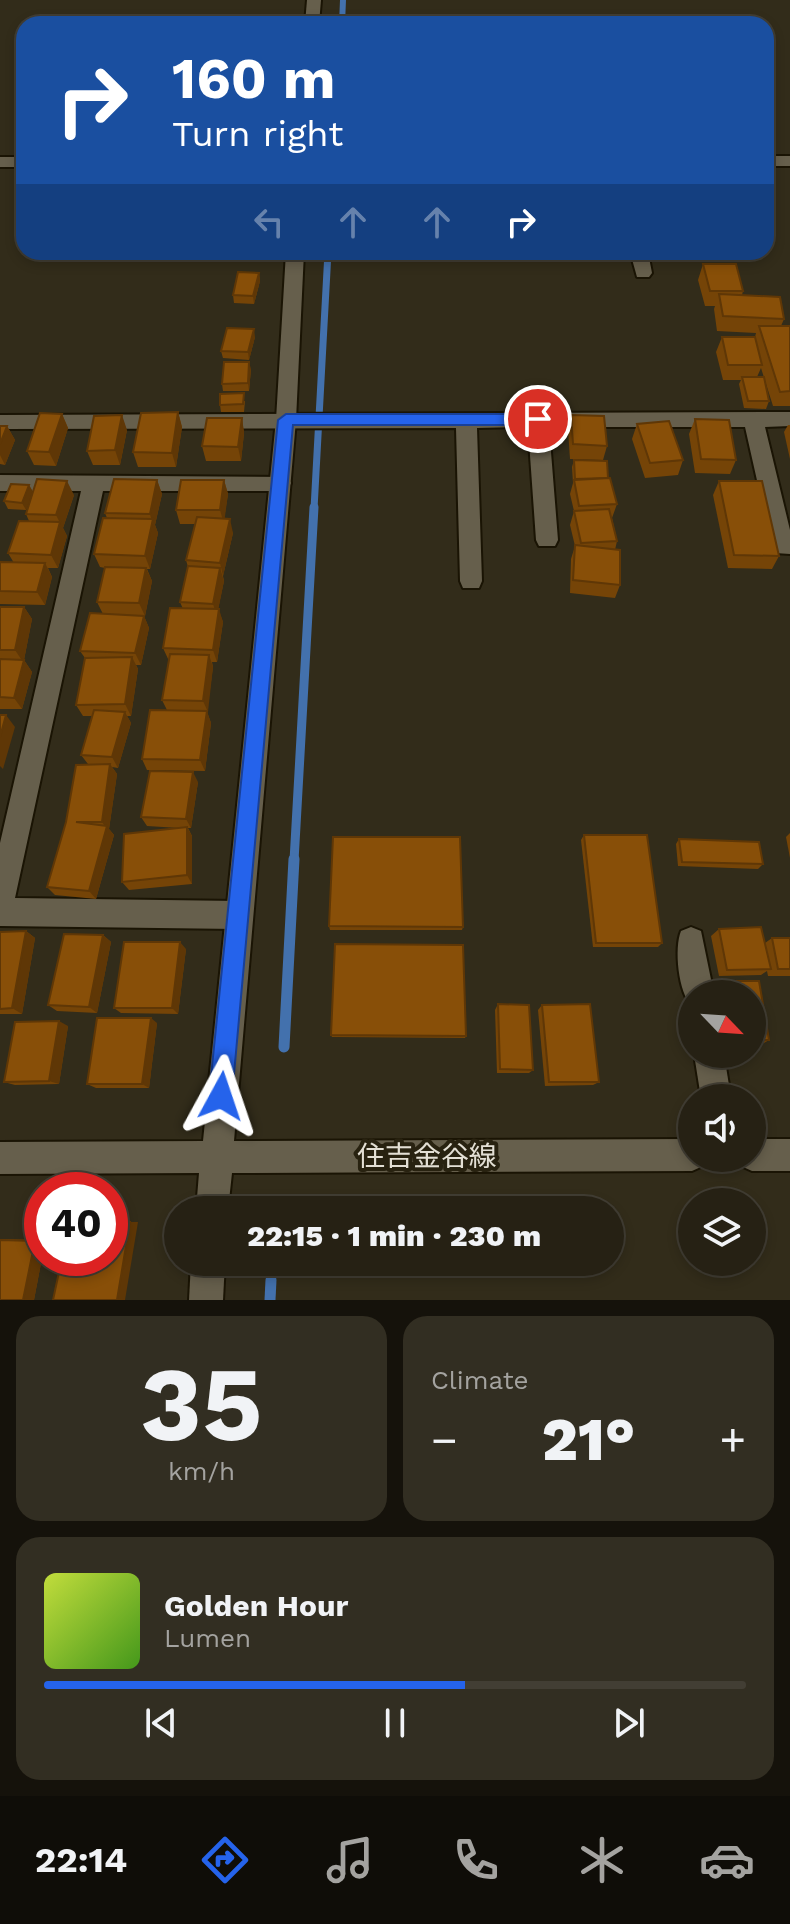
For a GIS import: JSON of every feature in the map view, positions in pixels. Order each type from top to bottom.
[{"type":"street","points":[[213,1196],[280,483],[307,420],[296,260]]},
{"type":"street","points":[[641,260],[643,273]]},
{"type":"street","points":[[538,419],[547,540]]},
{"type":"street","points":[[753,419],[783,547]]},
{"type":"street","points":[[0,422],[790,419]]},
{"type":"street","points":[[466,420],[471,581]]},
{"type":"street","points":[[0,904],[94,482]]},
{"type":"street","points":[[0,483],[280,483]]},
{"type":"street","points":[[0,912],[237,915]]},
{"type":"street","points":[[691,941],[697,980]]},
{"type":"street","name":"住吉金谷線","points":[[0,1158],[678,1155]]},
{"type":"street","points":[[766,1155],[790,1155]]},
{"type":"street","points":[[206,1300],[207,1276]]},
{"type":"building","points":[[703,264],[736,264],[743,291],[710,291]]},
{"type":"building","points":[[238,272],[259,273],[253,296],[233,295]]},
{"type":"building","points":[[719,294],[780,297],[784,319],[723,316]]},
{"type":"building","points":[[759,326],[790,326],[790,391],[780,392]]},
{"type":"building","points":[[227,328],[254,329],[248,352],[221,351]]},
{"type":"building","points":[[722,337],[755,337],[762,365],[728,365]]},
{"type":"building","points":[[224,362],[249,362],[248,383],[222,384]]},
{"type":"building","points":[[742,377],[764,377],[769,401],[748,401]]},
{"type":"building","points":[[244,393],[243,404],[220,405],[220,394]]},
{"type":"building","points":[[178,412],[172,453],[133,452],[141,413]]},
{"type":"building","points":[[40,413],[62,414],[49,452],[27,451]]},
{"type":"building","points":[[122,415],[115,450],[87,451],[94,416]]},
{"type":"building","points":[[571,415],[604,416],[607,446],[573,444]]},
{"type":"building","points":[[207,418],[242,418],[238,447],[202,446]]},
{"type":"building","points":[[695,419],[729,420],[736,460],[701,459]]},
{"type":"building","points":[[669,421],[683,460],[650,463],[637,424]]},
{"type":"building","points":[[0,426],[7,426],[0,444]]},
{"type":"building","points":[[574,460],[607,461],[608,478],[575,479]]},
{"type":"building","points":[[610,478],[617,504],[579,506],[574,480]]},
{"type":"building","points":[[37,479],[67,481],[56,515],[26,514]]},
{"type":"building","points":[[114,479],[157,480],[150,514],[105,513]]},
{"type":"building","points":[[181,480],[224,480],[220,510],[176,510]]},
{"type":"building","points":[[719,481],[762,481],[779,556],[734,555]]},
{"type":"building","points":[[11,484],[29,485],[22,503],[4,501]]},
{"type":"building","points":[[609,509],[617,541],[581,543],[574,511]]},
{"type":"building","points":[[197,517],[230,519],[220,563],[186,560]]},
{"type":"building","points":[[103,518],[153,519],[145,556],[94,554]]},
{"type":"building","points":[[19,521],[60,522],[51,555],[8,553]]},
{"type":"building","points":[[575,545],[620,550],[620,585],[573,580]]},
{"type":"building","points":[[0,562],[45,563],[37,592],[0,591]]},
{"type":"building","points":[[188,566],[220,568],[213,604],[180,602]]},
{"type":"building","points":[[105,567],[146,568],[139,603],[97,602]]},
{"type":"building","points":[[0,607],[24,607],[15,650],[0,650]]},
{"type":"building","points":[[170,608],[219,609],[213,650],[163,648]]},
{"type":"building","points":[[90,613],[144,616],[135,653],[80,651]]},
{"type":"building","points":[[170,654],[209,655],[203,701],[162,700]]},
{"type":"building","points":[[132,657],[125,704],[76,705],[85,658]]},
{"type":"building","points":[[0,659],[24,660],[14,698],[0,697]]},
{"type":"building","points":[[94,710],[125,712],[112,757],[81,755]]},
{"type":"building","points":[[150,710],[207,711],[200,760],[142,759]]},
{"type":"building","points":[[0,715],[6,715],[0,737]]},
{"type":"building","points":[[110,764],[102,822],[76,822],[107,826],[89,891],[47,887],[66,822],[76,765]]},
{"type":"building","points":[[150,771],[193,772],[186,819],[141,817]]},
{"type":"building","points":[[187,827],[187,875],[122,882],[124,834]]},
{"type":"building","points":[[584,835],[647,835],[662,943],[596,943]]},
{"type":"building","points":[[333,837],[460,837],[463,927],[329,926]]},
{"type":"building","points":[[679,839],[759,842],[763,864],[682,862]]},
{"type":"building","points":[[761,927],[771,969],[727,970],[719,929]]},
{"type":"building","points":[[26,931],[12,1008],[0,1009],[0,932]]},
{"type":"building","points":[[64,934],[103,935],[89,1007],[48,1005]]},
{"type":"building","points":[[772,938],[790,938],[790,969],[778,969]]},
{"type":"building","points":[[124,942],[180,942],[172,1008],[114,1008]]},
{"type":"building","points":[[335,944],[463,945],[466,1036],[331,1035]]},
{"type":"building","points":[[498,1004],[529,1005],[533,1070],[500,1069]]},
{"type":"building","points":[[590,1004],[599,1082],[549,1082],[542,1005]]},
{"type":"building","points":[[97,1018],[151,1018],[142,1084],[87,1084]]},
{"type":"building","points":[[59,1021],[49,1081],[4,1082],[15,1022]]},
{"type":"building","points":[[0,1240],[24,1241],[24,1276],[28,1276],[23,1300],[0,1300]]},
{"type":"building","points":[[58,1276],[121,1276],[117,1300],[53,1300]]},
{"type":"waterway","points":[[342,16],[343,0]]},
{"type":"waterway","points":[[314,509],[328,260]]},
{"type":"waterway","points":[[294,861],[314,507]]},
{"type":"waterway","points":[[284,1047],[294,859]]},
{"type":"waterway","points":[[270,1300],[271,1280]]},
{"type":"route","points":[[221,1096],[286,420],[538,419]]}]
